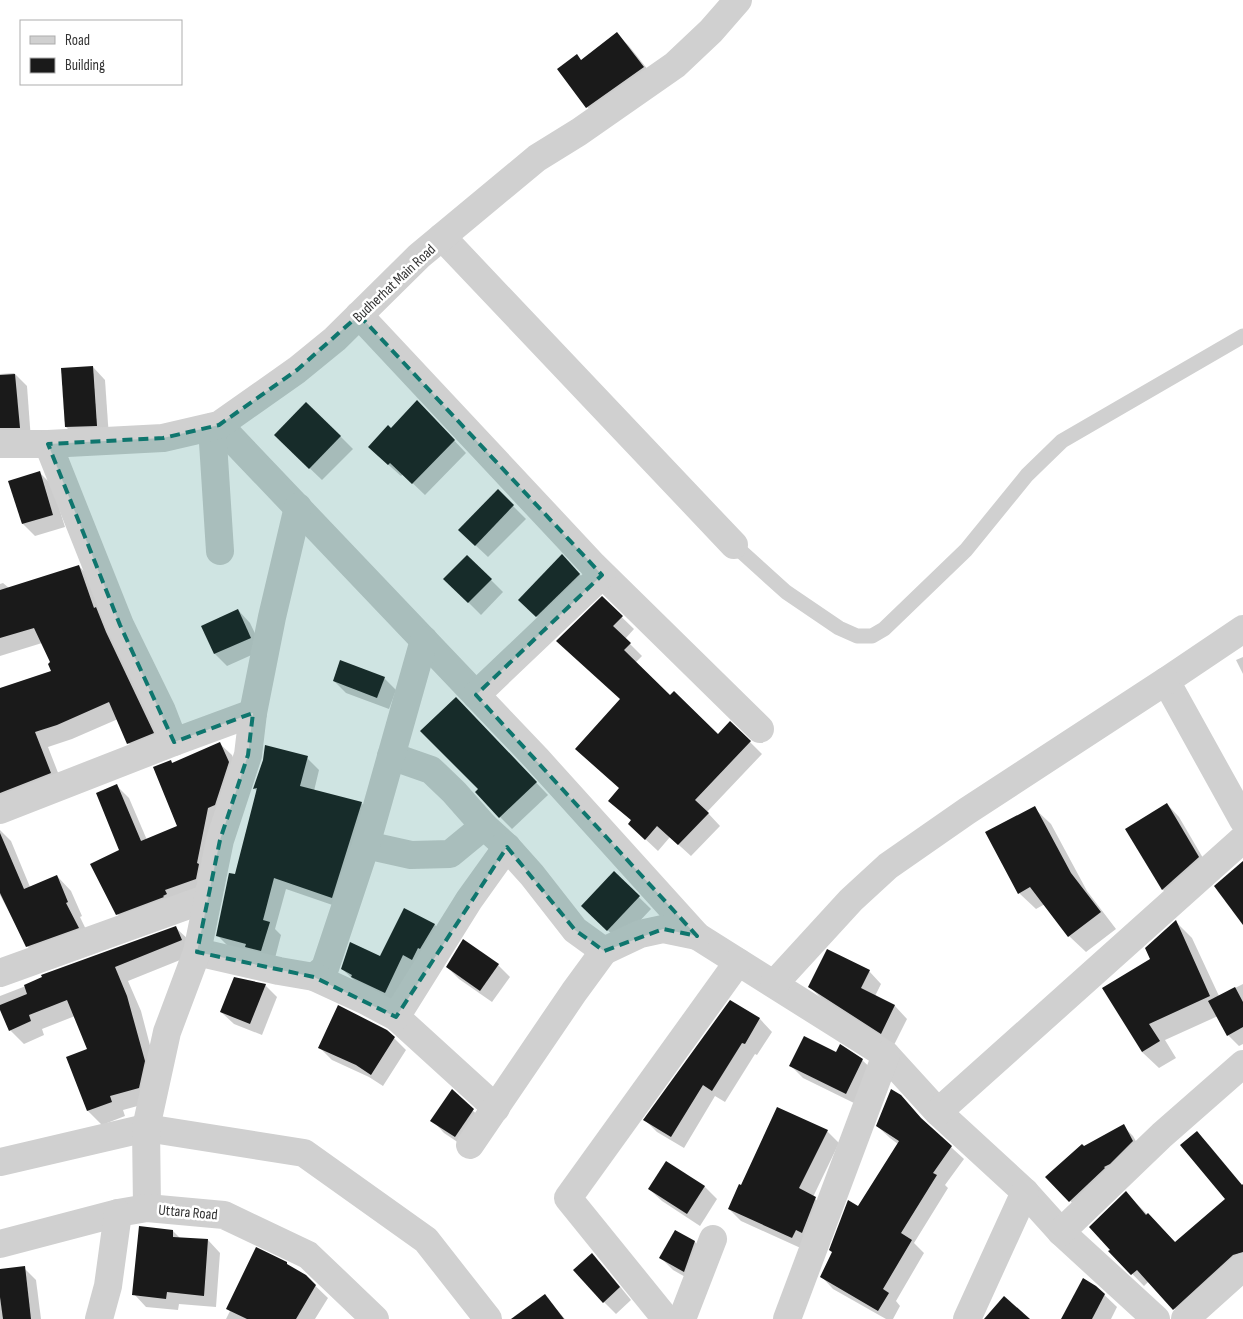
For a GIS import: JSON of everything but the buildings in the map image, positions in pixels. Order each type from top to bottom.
[{"type":"street","name":"Budherhat Main Road","points":[[0,444],[48,444],[163,438],[216,426],[297,370],[335,339],[419,256],[537,158],[579,132],[675,65],[711,31],[738,0]]},
{"type":"street","points":[[442,237],[734,545]]},
{"type":"street","points":[[359,315],[602,575],[760,729]]},
{"type":"street","points":[[216,426],[298,507],[537,759],[697,936],[886,1056],[938,1112],[1026,1192],[1061,1232],[1156,1319]]},
{"type":"street","points":[[216,426],[220,551]]},
{"type":"street","points":[[48,444],[120,625],[162,711],[174,742]]},
{"type":"street","points":[[147,1208],[146,1128],[167,1032],[196,952],[220,840],[248,755],[253,713],[272,617],[298,507]]},
{"type":"street","points":[[476,695],[602,575]]},
{"type":"street","points":[[774,984],[851,900],[888,866],[967,811],[1243,629]]},
{"type":"street","points":[[314,977],[325,968],[366,845],[424,640]]},
{"type":"street","points":[[1166,681],[1243,820]]},
{"type":"street","points":[[1,807],[253,713]]},
{"type":"street","points":[[391,756],[431,770],[532,875],[575,930],[604,952]]},
{"type":"street","points":[[366,845],[411,856],[450,854],[484,826]]},
{"type":"street","points":[[938,1112],[1243,839]]},
{"type":"street","points":[[396,1016],[469,900],[506,847]]},
{"type":"street","points":[[0,973],[208,898]]},
{"type":"street","points":[[470,1145],[574,992],[604,952],[640,934],[662,929],[697,936]]},
{"type":"street","points":[[196,952],[314,977],[396,1016],[496,1108]]},
{"type":"street","points":[[666,1319],[568,1198],[738,962]]},
{"type":"street","points":[[787,1319],[886,1056]]},
{"type":"street","points":[[1061,1232],[1162,1135],[1243,1064]]},
{"type":"street","points":[[0,1162],[146,1128],[304,1153],[426,1240],[488,1319]]},
{"type":"street","points":[[967,1319],[1026,1192]]},
{"type":"street","name":"Uttara Road","points":[[0,1244],[118,1213],[147,1208],[224,1215],[308,1255],[375,1319]]},
{"type":"street","points":[[99,1319],[108,1286],[118,1213]]},
{"type":"street","points":[[682,1319],[713,1239]]},
{"type":"street","points":[[1185,1319],[1243,1267]]},
{"type":"lane","points":[[734,545],[786,592],[839,628],[856,636],[872,636],[884,629],[966,550],[1027,475],[1062,441],[1243,336]]},
{"type":"highlighted area","points":[[359,315],[602,575],[476,695],[697,936],[663,929],[604,951],[575,930],[507,847],[396,1017],[314,977],[197,952],[220,840],[248,755],[253,713],[174,742],[120,625],[48,444],[163,438],[219,425],[297,370]]}]
